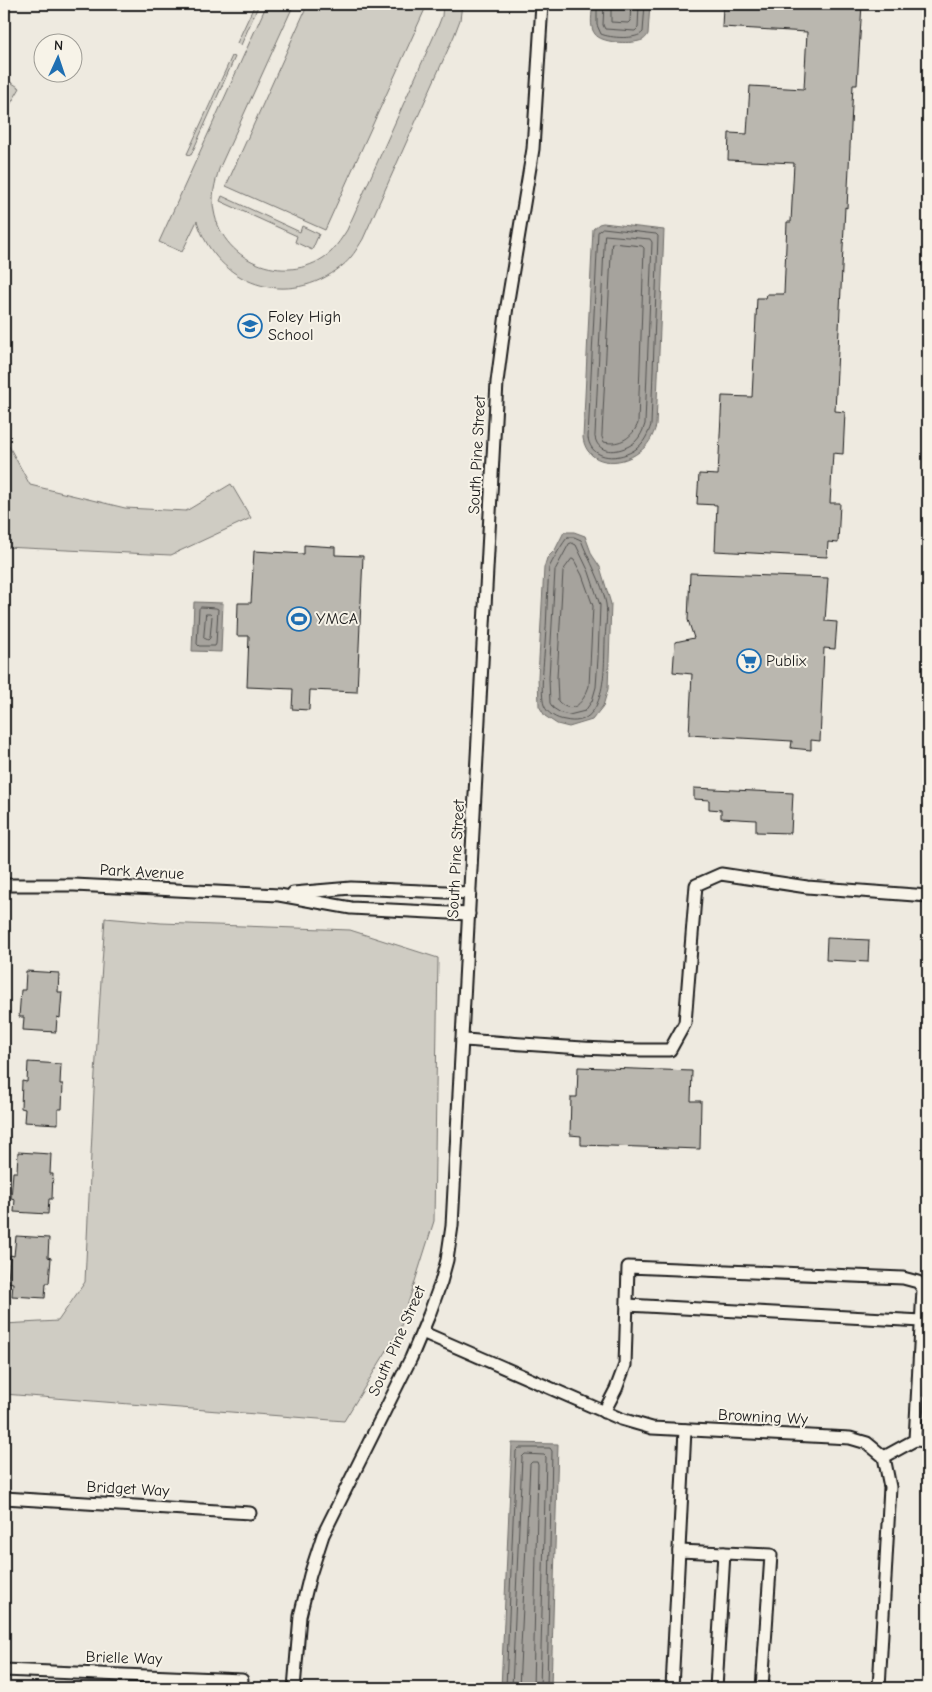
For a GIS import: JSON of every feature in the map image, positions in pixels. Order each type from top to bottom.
[{"type":"street","name":"South Pine Street","points":[[294,1688],[300,1616],[310,1575],[323,1535],[411,1358],[447,1260],[452,1226],[497,382],[507,306],[533,149],[542,4]]},
{"type":"street","points":[[462,1040],[621,1051],[670,1050],[685,1023],[696,885],[721,874],[806,887],[928,896]]},
{"type":"street","name":"Park Avenue","points":[[4,885],[74,885],[279,894],[351,888],[470,893]]},
{"type":"street","name":"Park Avenue","points":[[279,894],[351,908],[469,914]]},
{"type":"street","points":[[604,1412],[616,1389],[625,1365],[628,1268],[903,1278],[918,1282],[923,1289],[915,1440]]},
{"type":"street","points":[[627,1305],[922,1321]]},
{"type":"street","name":"Browning Wy","points":[[422,1332],[604,1412],[652,1428],[850,1438],[867,1443],[884,1457]]},
{"type":"street","points":[[672,1688],[685,1430]]},
{"type":"street","points":[[879,1688],[890,1487],[884,1457],[915,1440],[928,1441]]},
{"type":"street","name":"Bridget Way","points":[[4,1498],[250,1512]]},
{"type":"street","points":[[679,1551],[771,1555],[762,1688]]},
{"type":"street","points":[[716,1688],[724,1553]]},
{"type":"street","name":"Brielle Way","points":[[4,1670],[242,1680]]},
{"type":"shaded area","points":[[255,4],[259,4],[241,45],[237,43]]},
{"type":"shaded area","points":[[267,4],[294,4],[219,169],[213,200],[214,211],[220,229],[230,245],[244,257],[260,265],[278,269],[297,268],[315,263],[331,252],[341,239],[347,230],[437,29],[442,16],[443,4],[462,4],[460,20],[454,36],[363,239],[351,257],[342,266],[321,279],[299,287],[278,288],[257,284],[237,275],[220,261],[207,243],[197,221],[182,252],[159,242]]},
{"type":"shaded area","points":[[308,4],[414,4],[425,9],[325,230],[226,186]]},
{"type":"shaded area","points":[[232,56],[235,57],[191,155],[187,154]]},
{"type":"shaded area","points":[[4,78],[20,88],[4,115]]},
{"type":"shaded area","points":[[222,196],[300,232],[302,226],[319,234],[312,250],[295,242],[297,236],[220,201]]},
{"type":"shaded area","points":[[4,437],[30,485],[125,508],[186,511],[231,484],[251,518],[171,555],[4,547]]},
{"type":"shaded area","points":[[105,918],[161,923],[350,930],[438,958],[434,1221],[400,1329],[344,1421],[4,1394],[4,1324],[58,1321],[85,1282],[94,1090]]},
{"type":"water","points":[[593,4],[650,4],[648,34],[645,39],[634,42],[616,42],[598,37],[592,28]]},
{"type":"water","points":[[603,223],[664,230],[656,426],[650,441],[642,450],[631,457],[614,462],[597,459],[586,447],[583,438],[593,229]]},
{"type":"water","points":[[564,532],[574,532],[585,536],[592,555],[600,567],[611,604],[608,689],[603,706],[592,720],[569,727],[557,724],[545,716],[539,706],[538,677],[544,568],[547,558],[555,550]]},
{"type":"water","points":[[194,602],[223,603],[221,652],[192,651]]},
{"type":"water","points":[[512,1443],[558,1444],[551,1688],[501,1688]]},
{"type":"building","points":[[742,4],[862,4],[857,85],[853,85],[835,411],[845,412],[843,454],[833,453],[830,503],[840,503],[838,543],[828,542],[827,557],[715,551],[717,505],[697,504],[699,474],[718,475],[722,396],[752,397],[757,298],[766,298],[767,294],[784,294],[787,222],[791,222],[794,163],[728,160],[729,133],[747,134],[750,86],[804,89],[807,32],[722,27],[723,6],[742,8]]},
{"type":"building","name":"YMCA","points":[[304,545],[335,547],[335,555],[363,556],[357,692],[310,690],[309,710],[292,709],[293,689],[247,687],[249,636],[237,636],[238,603],[251,603],[254,551],[304,554]]},
{"type":"building","name":"Publix","points":[[690,573],[828,578],[825,621],[837,622],[835,649],[824,648],[820,741],[811,740],[811,750],[791,748],[792,741],[689,735],[692,674],[673,672],[675,642],[694,638],[688,620]]},
{"type":"building","points":[[694,788],[793,793],[791,833],[756,832],[756,820],[721,818],[721,810],[709,809],[709,800],[694,799]]},
{"type":"building","points":[[827,938],[869,940],[868,962],[826,960]]},
{"type":"building","points":[[26,971],[59,973],[58,992],[62,992],[60,1018],[57,1017],[56,1032],[23,1030],[24,1017],[19,1017],[21,990],[25,990]]},
{"type":"building","points":[[28,1062],[61,1064],[60,1084],[63,1084],[62,1109],[58,1109],[58,1124],[24,1122],[25,1109],[21,1108],[22,1081],[27,1082]]},
{"type":"building","points":[[578,1067],[692,1071],[691,1101],[701,1101],[700,1149],[581,1145],[581,1136],[570,1135],[571,1097],[577,1097]]},
{"type":"building","points":[[18,1152],[51,1154],[50,1174],[53,1174],[52,1199],[49,1199],[48,1214],[14,1212],[15,1199],[11,1198],[13,1172],[17,1172]]},
{"type":"building","points":[[16,1236],[49,1238],[48,1257],[51,1258],[49,1283],[46,1283],[45,1298],[12,1296],[13,1283],[8,1282],[10,1255],[14,1256]]},
{"type":"place","name":"Foley High School","points":[[250,326]]},
{"type":"place","name":"YMCA","points":[[299,619]]},
{"type":"place","name":"Publix","points":[[749,661]]}]
